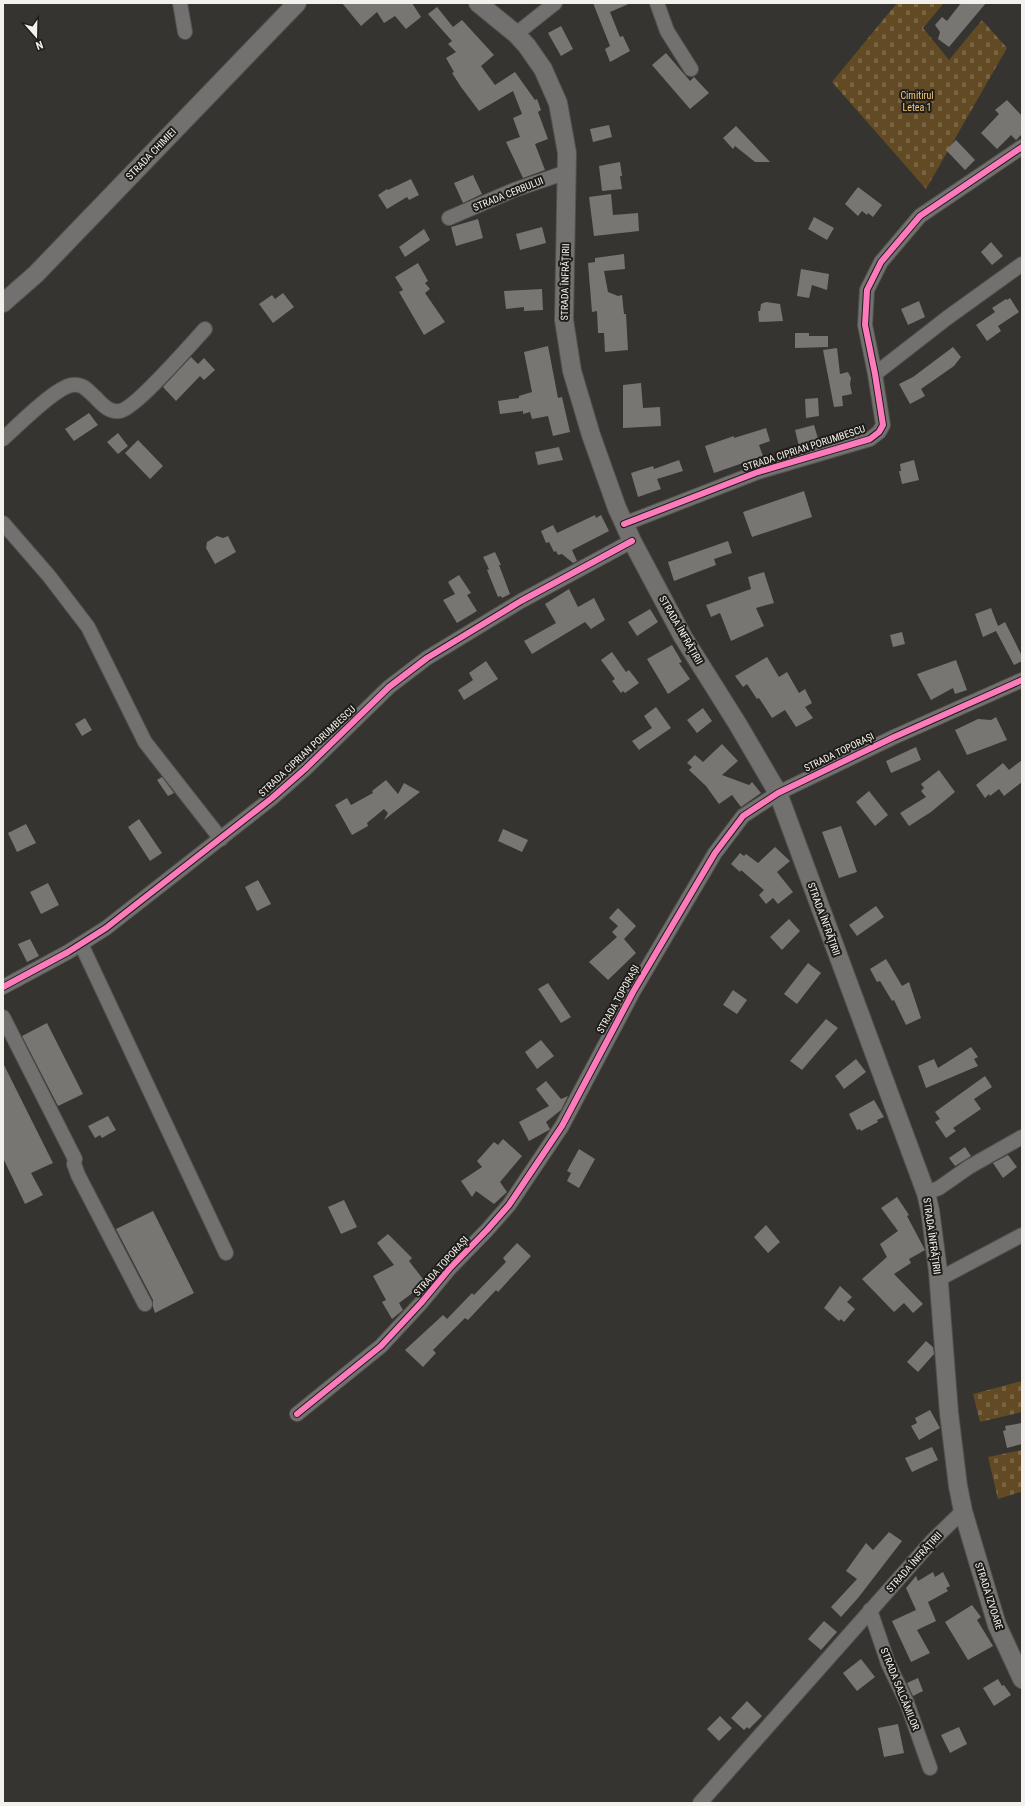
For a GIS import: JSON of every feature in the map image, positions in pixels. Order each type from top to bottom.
[{"type":"main road","name":"STRADA CHIMIEI","points":[[3,303],[36,274],[297,3]]},
{"type":"main road","name":"STRADA ÎNFRĂȚIRII","points":[[478,3],[516,34],[527,46],[543,69],[558,103],[567,153],[564,320],[571,364],[591,434],[624,524],[683,637],[737,723],[778,793],[926,1193],[930,1210],[939,1279],[949,1414],[958,1486],[963,1511]]},
{"type":"main road","name":"STRADA IZVOARE","points":[[963,1511],[997,1625],[1022,1679]]},
{"type":"street","points":[[180,3],[185,32]]},
{"type":"street","points":[[516,34],[555,3]]},
{"type":"street","points":[[657,3],[667,31],[691,69]]},
{"type":"street","name":"STRADA CIPRIAN PORUMBESCU","points":[[624,524],[758,472],[870,439],[879,432],[882,426],[875,374],[866,325],[867,290],[881,262],[920,216],[1022,147]]},
{"type":"street","name":"STRADA CERBULUI","points":[[449,218],[520,188],[567,172]]},
{"type":"street","points":[[875,374],[947,318],[1022,264]]},
{"type":"street","points":[[3,439],[52,396],[64,388],[73,385],[84,387],[106,409],[120,411],[136,403],[205,329]]},
{"type":"street","points":[[3,523],[49,576],[88,627],[145,742],[221,839]]},
{"type":"street","name":"STRADA CIPRIAN PORUMBESCU","points":[[4,985],[80,944],[106,928],[272,798],[305,769],[389,687],[428,658],[521,602],[632,541]]},
{"type":"street","name":"STRADA TOPORAȘI","points":[[297,1414],[381,1346],[421,1303],[450,1268],[509,1205],[562,1126],[633,992],[715,853],[743,816],[778,793],[894,737],[1022,680]]},
{"type":"street","points":[[80,944],[226,1253]]},
{"type":"street","points":[[3,1017],[75,1159],[74,1164],[78,1176],[145,1304]]},
{"type":"street","points":[[926,1193],[939,1188],[969,1167],[1022,1137]]},
{"type":"street","points":[[939,1279],[1022,1235]]},
{"type":"street","name":"STRADA ÎNFRĂȚIRII","points":[[700,1803],[933,1540],[963,1511]]},
{"type":"street","name":"STRADA SALCÂMILOR","points":[[870,1610],[888,1663],[907,1703],[930,1768]]},
{"type":"green space","name":"Cimitirul Letea 1","points":[[897,3],[944,3],[923,28],[949,60],[982,20],[1007,48],[926,189],[832,82]]},
{"type":"green space","points":[[1022,1381],[1022,1412],[980,1422],[973,1394]]},
{"type":"green space","points":[[1022,1450],[1022,1495],[1020,1492],[998,1499],[988,1457]]},
{"type":"building","points":[[342,3],[412,3],[421,17],[406,29],[395,16],[384,23],[377,12],[361,26]]},
{"type":"building","points":[[593,3],[631,3],[610,12],[620,37],[623,36],[630,51],[610,62],[605,49],[610,46]]},
{"type":"building","points":[[961,3],[986,3],[949,47],[938,39],[940,32],[935,25],[942,17],[947,21]]},
{"type":"building","points":[[437,7],[453,27],[462,20],[494,55],[481,66],[495,85],[515,72],[535,100],[537,99],[541,110],[538,112],[548,139],[535,144],[545,170],[523,178],[506,142],[520,137],[513,118],[522,114],[513,91],[479,111],[461,87],[452,73],[454,72],[446,58],[456,52],[448,44],[452,41],[428,14]]},
{"type":"building","points":[[561,26],[573,49],[561,56],[548,33]]},
{"type":"building","points":[[666,53],[690,81],[694,77],[709,93],[690,109],[652,65]]},
{"type":"building","points":[[1007,100],[1022,116],[1022,134],[1016,140],[1011,135],[997,149],[981,133],[999,114],[995,110]]},
{"type":"building","points":[[609,125],[612,137],[593,142],[590,129]]},
{"type":"building","points":[[736,126],[770,162],[755,162],[735,146],[733,149],[723,138]]},
{"type":"building","points":[[956,140],[975,160],[965,170],[946,150]]},
{"type":"building","points":[[620,162],[622,189],[602,191],[599,166]]},
{"type":"building","points":[[473,175],[482,194],[463,203],[454,183]]},
{"type":"building","points":[[411,179],[419,195],[409,200],[407,197],[387,209],[378,195],[387,189],[388,190]]},
{"type":"building","points":[[858,187],[882,205],[873,217],[862,211],[858,216],[845,204]]},
{"type":"building","points":[[611,194],[613,215],[638,213],[639,231],[594,236],[589,197]]},
{"type":"building","points":[[814,217],[834,228],[827,240],[808,229]]},
{"type":"building","points":[[478,219],[483,238],[456,246],[451,227]]},
{"type":"building","points":[[542,227],[546,243],[520,250],[516,234]]},
{"type":"building","points":[[424,229],[430,240],[405,257],[399,247]]},
{"type":"building","points":[[991,242],[1003,256],[992,265],[981,252]]},
{"type":"building","points":[[624,254],[625,269],[604,271],[608,292],[618,296],[622,295],[624,314],[626,314],[628,350],[605,352],[604,333],[598,333],[597,311],[592,312],[588,263],[595,262],[595,258]]},
{"type":"building","points":[[418,263],[428,281],[425,283],[430,289],[425,293],[445,322],[424,335],[399,292],[403,290],[395,277]]},
{"type":"building","points":[[801,269],[829,274],[827,290],[812,285],[809,298],[797,296]]},
{"type":"building","points":[[542,289],[543,310],[524,311],[524,307],[506,309],[504,291]]},
{"type":"building","points":[[283,293],[294,307],[273,323],[259,304],[272,295],[275,299]]},
{"type":"building","points":[[1010,298],[1019,312],[998,326],[1001,331],[987,341],[976,325],[995,312],[992,308]]},
{"type":"building","points":[[919,301],[925,317],[908,325],[901,309]]},
{"type":"building","points":[[766,302],[780,304],[783,321],[759,322],[758,311],[760,311],[761,304]]},
{"type":"building","points":[[795,333],[809,333],[809,336],[828,336],[828,347],[795,348]]},
{"type":"building","points":[[548,346],[558,398],[562,397],[570,432],[553,436],[548,416],[532,419],[530,412],[523,414],[523,411],[500,414],[498,401],[519,398],[519,396],[532,392],[524,352]]},
{"type":"building","points":[[953,347],[961,357],[954,366],[921,389],[925,396],[910,404],[899,384],[913,377]]},
{"type":"building","points":[[837,348],[840,374],[848,372],[851,378],[850,384],[852,394],[842,396],[843,406],[834,407],[823,350]]},
{"type":"building","points":[[191,357],[198,364],[204,358],[215,370],[204,380],[200,376],[176,401],[163,387]]},
{"type":"building","points":[[641,383],[643,408],[660,407],[661,426],[623,428],[623,385]]},
{"type":"building","points":[[818,398],[819,416],[806,418],[805,399]]},
{"type":"building","points":[[89,413],[98,425],[74,441],[65,429]]},
{"type":"building","points":[[814,425],[819,442],[814,443],[815,446],[800,450],[795,430]]},
{"type":"building","points":[[766,428],[770,441],[759,445],[763,456],[714,473],[705,446],[734,436],[734,438]]},
{"type":"building","points":[[118,433],[128,446],[118,454],[107,442]]},
{"type":"building","points":[[138,440],[163,466],[150,479],[125,453]]},
{"type":"building","points":[[559,447],[563,460],[538,465],[535,452]]},
{"type":"building","points":[[679,460],[683,471],[657,479],[661,489],[638,497],[631,473],[653,466],[654,469]]},
{"type":"building","points":[[914,460],[919,480],[902,484],[899,471],[901,471],[900,464]]},
{"type":"building","points":[[804,491],[812,517],[752,537],[743,512]]},
{"type":"building","points":[[595,515],[596,518],[601,515],[609,531],[572,550],[577,561],[573,563],[562,554],[558,555],[556,551],[554,552],[549,542],[546,543],[541,531],[553,525],[557,533]]},
{"type":"building","points":[[217,536],[223,538],[228,536],[236,552],[215,564],[206,548],[207,542]]},
{"type":"building","points":[[728,541],[732,553],[714,559],[716,565],[674,581],[668,562]]},
{"type":"building","points":[[495,552],[501,565],[499,565],[510,594],[502,598],[501,596],[498,597],[487,570],[489,569],[483,557]]},
{"type":"building","points":[[764,572],[774,603],[756,608],[764,626],[731,641],[720,613],[711,617],[706,605],[751,589],[748,577]]},
{"type":"building","points":[[459,575],[471,593],[467,595],[477,611],[457,623],[443,600],[455,594],[448,582]]},
{"type":"building","points":[[569,589],[578,607],[594,598],[605,620],[591,629],[585,622],[532,654],[524,641],[556,623],[545,604]]},
{"type":"building","points":[[991,608],[998,626],[1005,622],[1022,656],[1022,661],[1014,665],[996,631],[983,637],[975,614]]},
{"type":"building","points":[[650,609],[658,622],[637,636],[628,622]]},
{"type":"building","points":[[902,632],[905,644],[893,647],[890,635]]},
{"type":"building","points":[[672,645],[682,662],[679,663],[690,679],[668,694],[647,659]]},
{"type":"building","points":[[612,652],[626,672],[629,670],[639,683],[625,693],[623,691],[621,693],[612,681],[615,679],[601,660]]},
{"type":"building","points":[[767,657],[779,677],[787,672],[799,693],[805,689],[812,703],[805,707],[813,718],[796,727],[785,710],[772,718],[759,698],[757,699],[747,684],[743,687],[735,676]]},
{"type":"building","points":[[956,660],[967,690],[955,694],[953,688],[931,700],[917,674]]},
{"type":"building","points":[[486,661],[498,679],[464,700],[458,690],[473,680],[469,673]]},
{"type":"building","points":[[656,707],[671,728],[639,750],[632,741],[652,728],[644,716]]},
{"type":"building","points":[[703,708],[712,721],[697,733],[687,720]]},
{"type":"building","points":[[996,717],[1007,740],[967,755],[955,730],[978,719],[991,720]]},
{"type":"building","points":[[85,718],[92,730],[82,736],[75,724]]},
{"type":"building","points":[[722,744],[738,761],[722,775],[749,785],[752,782],[761,793],[741,807],[732,795],[719,804],[706,786],[689,770],[692,767],[687,763],[695,755],[703,762]]},
{"type":"building","points":[[916,747],[921,760],[891,773],[886,761]]},
{"type":"building","points":[[1022,760],[1022,782],[1004,796],[999,789],[990,796],[989,794],[985,798],[976,785],[1003,763],[1009,770]]},
{"type":"building","points":[[939,770],[955,792],[931,812],[909,826],[900,813],[926,797],[921,791],[924,788],[921,784]]},
{"type":"building","points":[[162,777],[174,793],[168,796],[157,780]]},
{"type":"building","points":[[386,780],[398,794],[404,783],[420,792],[384,820],[388,813],[384,809],[367,823],[368,826],[352,835],[335,805],[347,798],[351,805],[373,793],[372,791]]},
{"type":"building","points":[[869,791],[888,815],[875,826],[856,802]]},
{"type":"building","points":[[139,819],[162,853],[150,861],[128,827]]},
{"type":"building","points":[[26,824],[36,843],[17,852],[8,833]]},
{"type":"building","points":[[841,826],[857,872],[839,878],[822,832]]},
{"type":"building","points":[[503,829],[528,840],[522,852],[498,841]]},
{"type":"building","points":[[775,847],[790,861],[777,872],[793,892],[778,904],[773,898],[766,904],[759,895],[764,890],[741,870],[740,872],[731,864],[740,853],[744,856],[746,854],[758,863]]},
{"type":"building","points":[[258,880],[271,904],[257,911],[245,887]]},
{"type":"building","points":[[48,883],[59,905],[41,914],[30,892]]},
{"type":"building","points":[[876,906],[884,917],[857,936],[849,925]]},
{"type":"building","points":[[618,908],[636,926],[624,939],[636,953],[608,980],[589,962],[617,937],[612,932],[618,926],[609,918]]},
{"type":"building","points":[[789,919],[800,931],[782,950],[770,937]]},
{"type":"building","points":[[30,939],[39,956],[27,962],[18,944]]},
{"type":"building","points":[[886,959],[902,986],[909,982],[921,1018],[906,1025],[894,1000],[892,1001],[880,981],[877,982],[870,969]]},
{"type":"building","points":[[808,963],[821,973],[797,1004],[784,994]]},
{"type":"building","points":[[548,983],[571,1017],[561,1023],[538,989]]},
{"type":"building","points":[[733,990],[747,1000],[737,1014],[723,1005]]},
{"type":"building","points":[[826,1019],[838,1028],[802,1070],[790,1061]]},
{"type":"building","points":[[47,1023],[83,1094],[58,1106],[22,1036]]},
{"type":"building","points":[[541,1040],[554,1056],[537,1069],[525,1052]]},
{"type":"building","points":[[971,1047],[978,1057],[974,1059],[978,1066],[926,1088],[918,1066],[934,1059],[938,1068]]},
{"type":"building","points":[[856,1059],[866,1072],[844,1089],[835,1076]]},
{"type":"building","points":[[3,1063],[53,1163],[31,1173],[43,1195],[25,1204],[3,1158]]},
{"type":"building","points":[[985,1076],[992,1087],[974,1099],[981,1109],[953,1128],[956,1131],[946,1138],[935,1122],[940,1119],[935,1112]]},
{"type":"building","points":[[546,1081],[561,1099],[568,1096],[561,1110],[546,1122],[550,1129],[529,1141],[519,1122],[549,1106],[536,1089]]},
{"type":"building","points":[[874,1100],[884,1117],[861,1131],[860,1129],[857,1130],[849,1114]]},
{"type":"building","points":[[108,1116],[116,1130],[102,1138],[100,1135],[95,1138],[88,1126]]},
{"type":"building","points":[[503,1139],[522,1156],[500,1182],[507,1192],[494,1204],[476,1191],[472,1197],[461,1181],[482,1167],[477,1161],[494,1142],[498,1145]]},
{"type":"building","points":[[965,1147],[971,1156],[955,1166],[949,1158]]},
{"type":"building","points":[[579,1149],[595,1159],[579,1188],[567,1181],[571,1173],[567,1171]]},
{"type":"building","points":[[1008,1155],[1017,1167],[1003,1178],[993,1163]]},
{"type":"building","points":[[897,1197],[909,1215],[907,1216],[925,1250],[909,1259],[911,1263],[894,1274],[923,1304],[913,1313],[904,1303],[894,1312],[862,1279],[887,1257],[880,1244],[898,1231],[881,1208]]},
{"type":"building","points":[[344,1200],[357,1227],[341,1234],[328,1207]]},
{"type":"building","points":[[153,1211],[194,1293],[155,1313],[153,1300],[116,1229]]},
{"type":"building","points":[[766,1225],[780,1242],[768,1253],[754,1237]]},
{"type":"building","points":[[388,1234],[412,1258],[409,1261],[426,1283],[399,1303],[403,1310],[392,1319],[382,1302],[386,1300],[373,1276],[394,1265],[377,1243]]},
{"type":"building","points":[[517,1243],[531,1256],[498,1292],[496,1290],[468,1320],[465,1318],[433,1350],[436,1353],[423,1367],[405,1350],[443,1315],[447,1319],[472,1293],[474,1295],[506,1262],[503,1258]]},
{"type":"building","points":[[840,1286],[852,1297],[847,1302],[855,1309],[844,1322],[841,1319],[839,1321],[824,1308]]},
{"type":"building","points":[[926,1341],[933,1347],[934,1354],[918,1372],[907,1362]]},
{"type":"building","points":[[930,1410],[940,1428],[919,1440],[911,1426],[917,1423],[915,1418]]},
{"type":"building","points":[[1022,1423],[1022,1444],[1007,1448],[1003,1431],[1006,1430],[1005,1426]]},
{"type":"building","points":[[932,1447],[938,1460],[912,1472],[905,1458]]},
{"type":"building","points":[[889,1532],[902,1541],[858,1598],[841,1617],[831,1607],[857,1579],[846,1571],[866,1543],[873,1550]]},
{"type":"building","points":[[933,1572],[935,1577],[943,1572],[950,1586],[946,1588],[948,1591],[928,1602],[936,1621],[917,1630],[930,1653],[911,1662],[892,1621],[916,1610],[906,1588],[916,1576],[918,1581]]},
{"type":"building","points":[[972,1605],[981,1617],[977,1620],[993,1646],[968,1660],[945,1622]]},
{"type":"building","points":[[824,1621],[837,1632],[821,1650],[808,1639]]},
{"type":"building","points":[[861,1659],[875,1677],[857,1691],[843,1673]]},
{"type":"building","points":[[918,1678],[923,1691],[913,1696],[907,1683]]},
{"type":"building","points":[[998,1679],[1002,1686],[1004,1685],[1011,1695],[994,1706],[983,1688]]},
{"type":"building","points":[[747,1701],[762,1716],[749,1729],[747,1727],[744,1730],[731,1718]]},
{"type":"building","points":[[720,1716],[732,1728],[719,1741],[707,1729]]},
{"type":"building","points":[[898,1724],[904,1753],[884,1757],[878,1728]]},
{"type":"building","points":[[959,1727],[967,1744],[950,1753],[941,1735]]},
{"type":"cycle path","points":[[624,524],[758,472],[870,439],[879,432],[883,425],[865,325],[867,290],[881,262],[920,216],[1022,147]]},
{"type":"cycle path","points":[[3,987],[68,952],[106,928],[272,798],[305,769],[389,687],[427,658],[521,601],[632,541]]},
{"type":"cycle path","points":[[297,1414],[381,1346],[421,1303],[450,1268],[509,1205],[562,1126],[633,992],[715,853],[743,816],[778,793],[894,737],[1022,680]]}]
